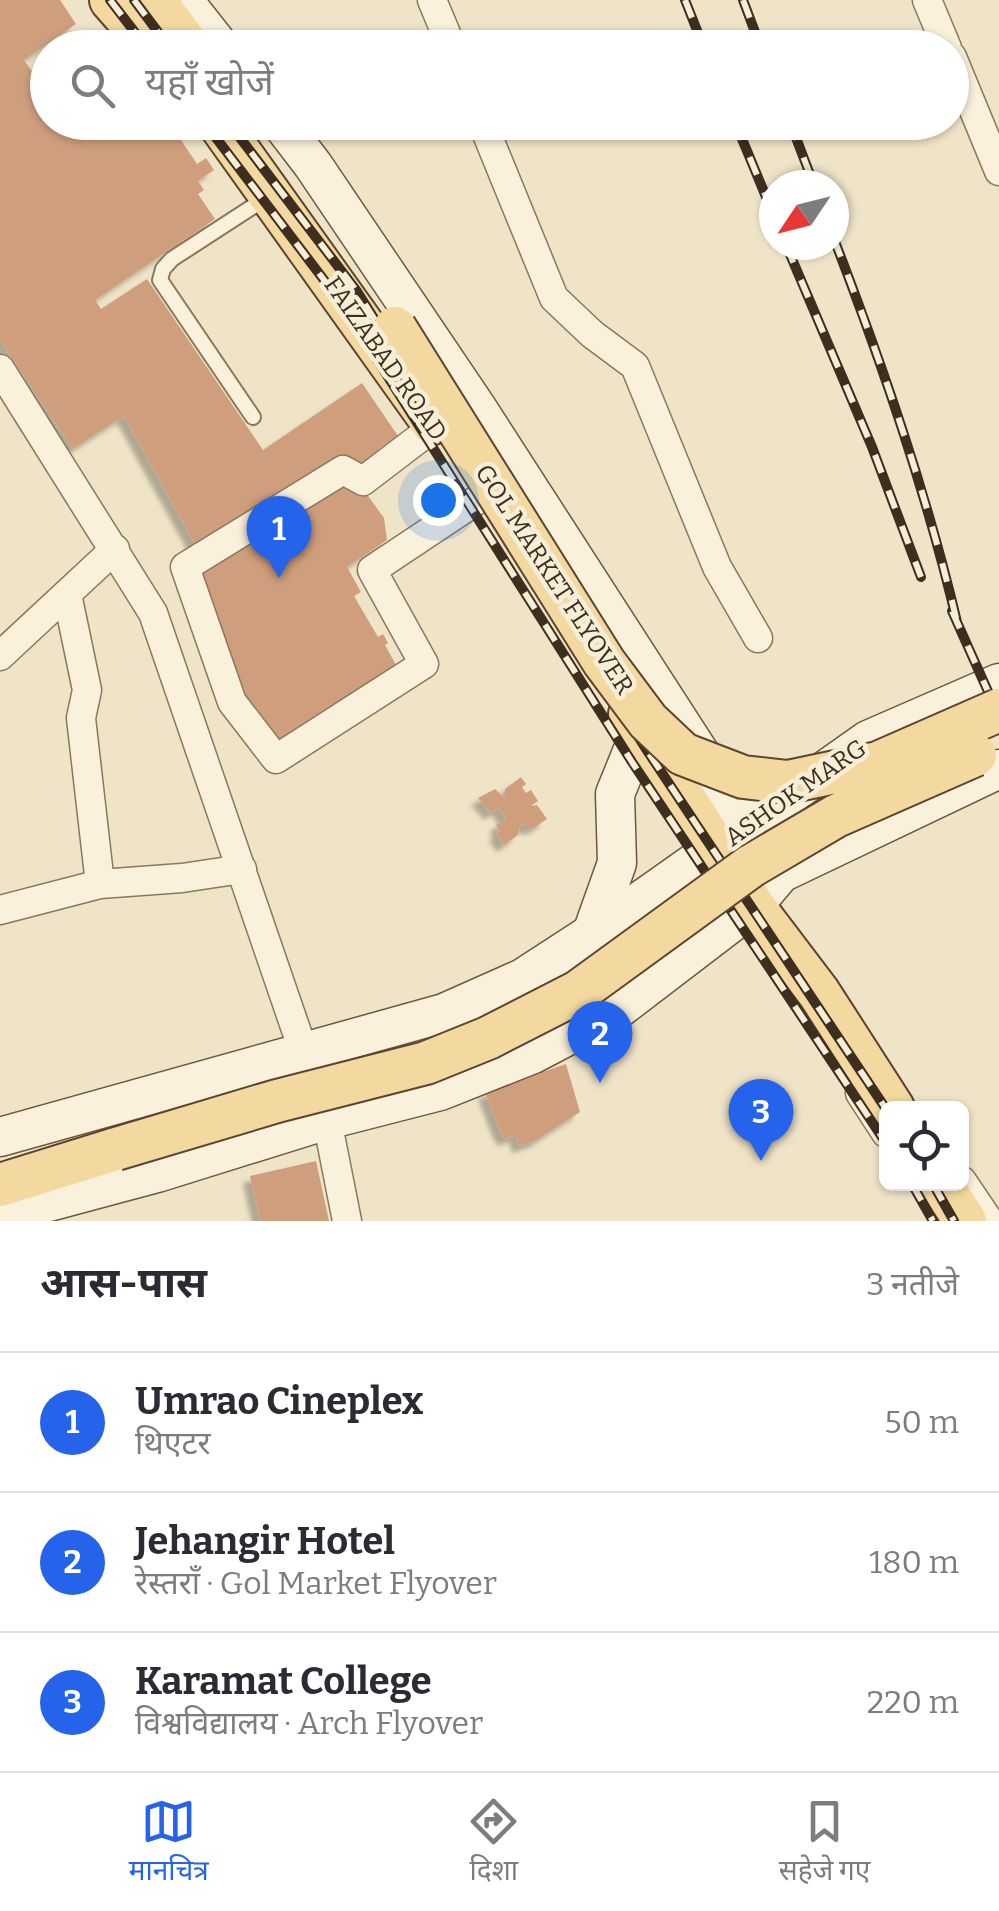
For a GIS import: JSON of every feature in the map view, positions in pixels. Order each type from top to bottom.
[{"type":"main road","points":[[111,0],[137,30]]},
{"type":"main road","points":[[154,0],[176,30]]},
{"type":"main road","name":"FAIZABAD ROAD","points":[[231,140],[435,426],[480,498],[641,730],[730,837],[753,906],[820,994],[888,1101]]},
{"type":"main road","name":"GOL MARKET FLYOVER","points":[[259,140],[395,328],[604,662],[648,720],[684,754],[743,777],[788,782],[878,763],[999,710]]},
{"type":"main road","points":[[0,1185],[277,1101],[426,1063],[488,1038],[578,992],[751,866],[836,816],[999,744]]},
{"type":"main road","points":[[946,1191],[965,1221]]},
{"type":"street","points":[[184,0],[207,30]]},
{"type":"street","points":[[432,0],[444,30]]},
{"type":"street","points":[[928,0],[940,30]]},
{"type":"street","points":[[969,98],[999,170]]},
{"type":"street","name":"FAIZABAD ROAD","points":[[294,140],[476,408],[730,837],[781,873]]},
{"type":"street","points":[[489,140],[554,298],[592,334],[635,366],[717,567],[758,638]]},
{"type":"street","points":[[0,369],[153,613],[327,1120],[348,1221]]},
{"type":"street","points":[[435,426],[363,481],[343,470],[185,567],[232,702],[276,759],[424,664],[372,570],[480,498]]},
{"type":"street","points":[[0,656],[115,549]]},
{"type":"street","points":[[67,594],[87,690],[81,718],[100,884]]},
{"type":"street","points":[[153,613],[194,594]]},
{"type":"street","name":"ASHOK MARG","points":[[0,1137],[444,1013],[522,978],[868,740],[999,683]]},
{"type":"street","points":[[0,1215],[440,1091],[532,1054],[618,1010],[753,906],[781,873],[983,776],[930,715]]},
{"type":"street","points":[[592,933],[617,864],[615,794],[641,730]]},
{"type":"street","points":[[0,910],[100,884],[242,869]]},
{"type":"street","points":[[820,994],[850,1016],[908,1101]]},
{"type":"street","points":[[820,994],[832,1046],[879,1123]]},
{"type":"street","points":[[969,1190],[990,1221]]},
{"type":"street","points":[[924,1191],[944,1221]]},
{"type":"lane","points":[[253,416],[160,280],[162,270],[172,259],[271,195]]},
{"type":"building","points":[[0,0],[60,0],[76,24],[67,30],[30,30],[30,56],[24,60],[30,68],[30,140],[181,140],[197,164],[206,158],[214,170],[198,181],[204,190],[198,194],[215,219],[95,300],[101,309],[147,279],[263,450],[362,383],[398,436],[378,449],[383,456],[358,474],[345,455],[198,550],[124,416],[73,449],[0,341]]},
{"type":"building","points":[[341,479],[348,489],[358,482],[384,518],[387,540],[347,567],[361,592],[354,596],[378,637],[383,634],[396,665],[280,741],[268,723],[259,728],[237,696],[246,691],[223,653],[197,565]]},
{"type":"building","points":[[521,777],[526,793],[531,790],[538,801],[531,806],[537,805],[547,819],[535,827],[525,827],[521,822],[518,835],[504,845],[496,834],[500,831],[496,825],[506,819],[499,808],[491,813],[478,798],[495,789],[505,798],[505,789]]},
{"type":"building","points":[[566,1064],[580,1112],[535,1141],[519,1146],[516,1135],[505,1139],[485,1092]]},
{"type":"building","points":[[316,1161],[329,1221],[260,1221],[250,1176]]},
{"type":"railway","points":[[110,0],[133,30]]},
{"type":"railway","points":[[134,0],[156,30]]},
{"type":"railway","points":[[685,0],[697,30]]},
{"type":"railway","points":[[743,0],[754,30]]},
{"type":"railway","points":[[218,140],[340,301],[632,762],[879,1132]]},
{"type":"railway","points":[[242,140],[356,290],[648,752],[881,1101]]},
{"type":"railway","points":[[742,140],[759,180]]},
{"type":"railway","points":[[797,140],[808,170]]},
{"type":"railway","points":[[792,260],[872,447],[921,577]]},
{"type":"railway","points":[[842,260],[902,428],[957,622]]},
{"type":"railway","points":[[952,611],[999,716]]},
{"type":"railway","points":[[916,1191],[933,1221]]},
{"type":"railway","points":[[937,1191],[954,1221]]},
{"type":"place","name":"Umrao Cineplex","points":[[279,578]]},
{"type":"place","name":"Jehangir Hotel","points":[[600,1083]]},
{"type":"place","name":"Karamat College","points":[[761,1161]]}]
